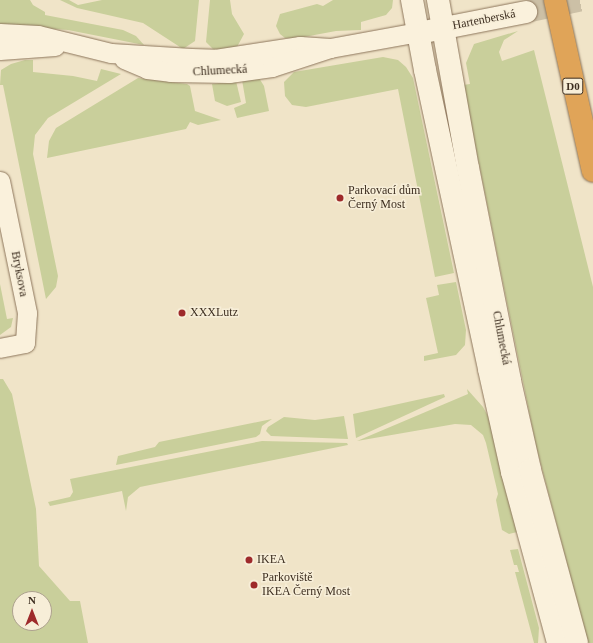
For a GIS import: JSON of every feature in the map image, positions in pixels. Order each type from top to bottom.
[{"type":"highway","name":"D0","points":[[555,0],[593,171]]},
{"type":"main road","name":"Chlumecká","points":[[412,0],[512,472],[558,643]]},
{"type":"main road","name":"Chlumecká","points":[[438,0],[469,175],[512,388],[530,470],[577,643]]},
{"type":"main road","name":"Hartenberská","points":[[443,28],[526,12]]},
{"type":"main road","name":"Chlumecká","points":[[418,32],[443,28]]},
{"type":"street","name":"Chlumecká","points":[[0,32],[38,35],[72,45],[111,53],[215,59],[300,46],[330,48],[418,32]]},
{"type":"street","name":"Chlumecká","points":[[0,50],[72,45]]},
{"type":"street","name":"Bryksova","points":[[0,181],[27,313],[25,343],[0,348]]},
{"type":"green space","points":[[0,0],[30,0],[33,5],[45,12],[45,15],[123,30],[136,36],[144,45],[68,30],[0,25]]},
{"type":"green space","points":[[60,0],[69,0],[78,5],[102,0],[199,0],[195,41],[183,49],[143,23],[77,8]]},
{"type":"green space","points":[[210,0],[230,0],[232,14],[244,34],[237,47],[215,51],[206,42]]},
{"type":"green space","points":[[333,0],[393,0],[392,8],[386,15],[361,22],[361,30],[336,31],[293,39],[285,38],[280,34],[276,26],[280,14],[317,4],[323,6]]},
{"type":"green space","points":[[518,31],[504,40],[499,52],[502,61],[534,50],[593,287],[593,643],[588,643],[536,446],[463,85],[470,84],[466,63],[474,44]]},
{"type":"green space","points":[[383,57],[398,60],[406,67],[413,78],[454,273],[435,277],[398,89],[306,107],[292,105],[285,96],[284,82],[294,72]]},
{"type":"green space","points":[[25,60],[33,60],[33,72],[73,76],[97,81],[101,69],[121,74],[48,118],[35,135],[33,154],[58,276],[56,287],[46,299],[3,85],[0,85],[1,70],[11,64]]},
{"type":"green space","points":[[138,78],[187,84],[190,86],[195,111],[221,120],[198,125],[190,122],[186,129],[47,158],[49,141],[56,128]]},
{"type":"green space","points":[[259,78],[264,86],[269,111],[237,118],[234,108],[246,103],[242,80]]},
{"type":"green space","points":[[236,81],[241,102],[227,106],[215,101],[212,84]]},
{"type":"green space","points":[[456,282],[466,330],[465,345],[456,355],[424,361],[424,356],[438,353],[426,298],[439,295],[437,285]]},
{"type":"green space","points":[[0,284],[7,319],[13,318],[11,327],[0,335]]},
{"type":"green space","points":[[0,379],[3,379],[12,394],[36,509],[39,566],[70,601],[80,601],[88,643],[0,643]]},
{"type":"green space","points":[[467,389],[483,407],[489,418],[517,532],[509,534],[502,530],[496,500],[498,494],[486,443],[483,435],[471,425],[455,424],[357,441],[468,394]]},
{"type":"green space","points":[[444,394],[445,397],[356,438],[353,414]]},
{"type":"green space","points":[[344,416],[348,439],[271,436],[266,431],[268,427],[284,417],[315,420]]},
{"type":"green space","points":[[272,419],[262,426],[260,434],[256,437],[116,465],[118,456],[155,447],[159,442]]},
{"type":"green space","points":[[262,441],[347,443],[348,445],[140,487],[128,497],[126,511],[122,491],[50,506],[48,502],[70,497],[73,492],[70,479]]},
{"type":"green space","points":[[518,549],[539,628],[538,643],[534,643],[515,572],[519,572],[517,565],[514,565],[510,550]]},
{"type":"tunnel","points":[[526,12],[583,0]]},
{"type":"place","name":"Parkovací dům Černý Most","points":[[340,198]]},
{"type":"place","name":"XXXLutz","points":[[182,313]]},
{"type":"place","name":"IKEA","points":[[249,560]]},
{"type":"place","name":"Parkoviště IKEA Černý Most","points":[[254,585]]}]
